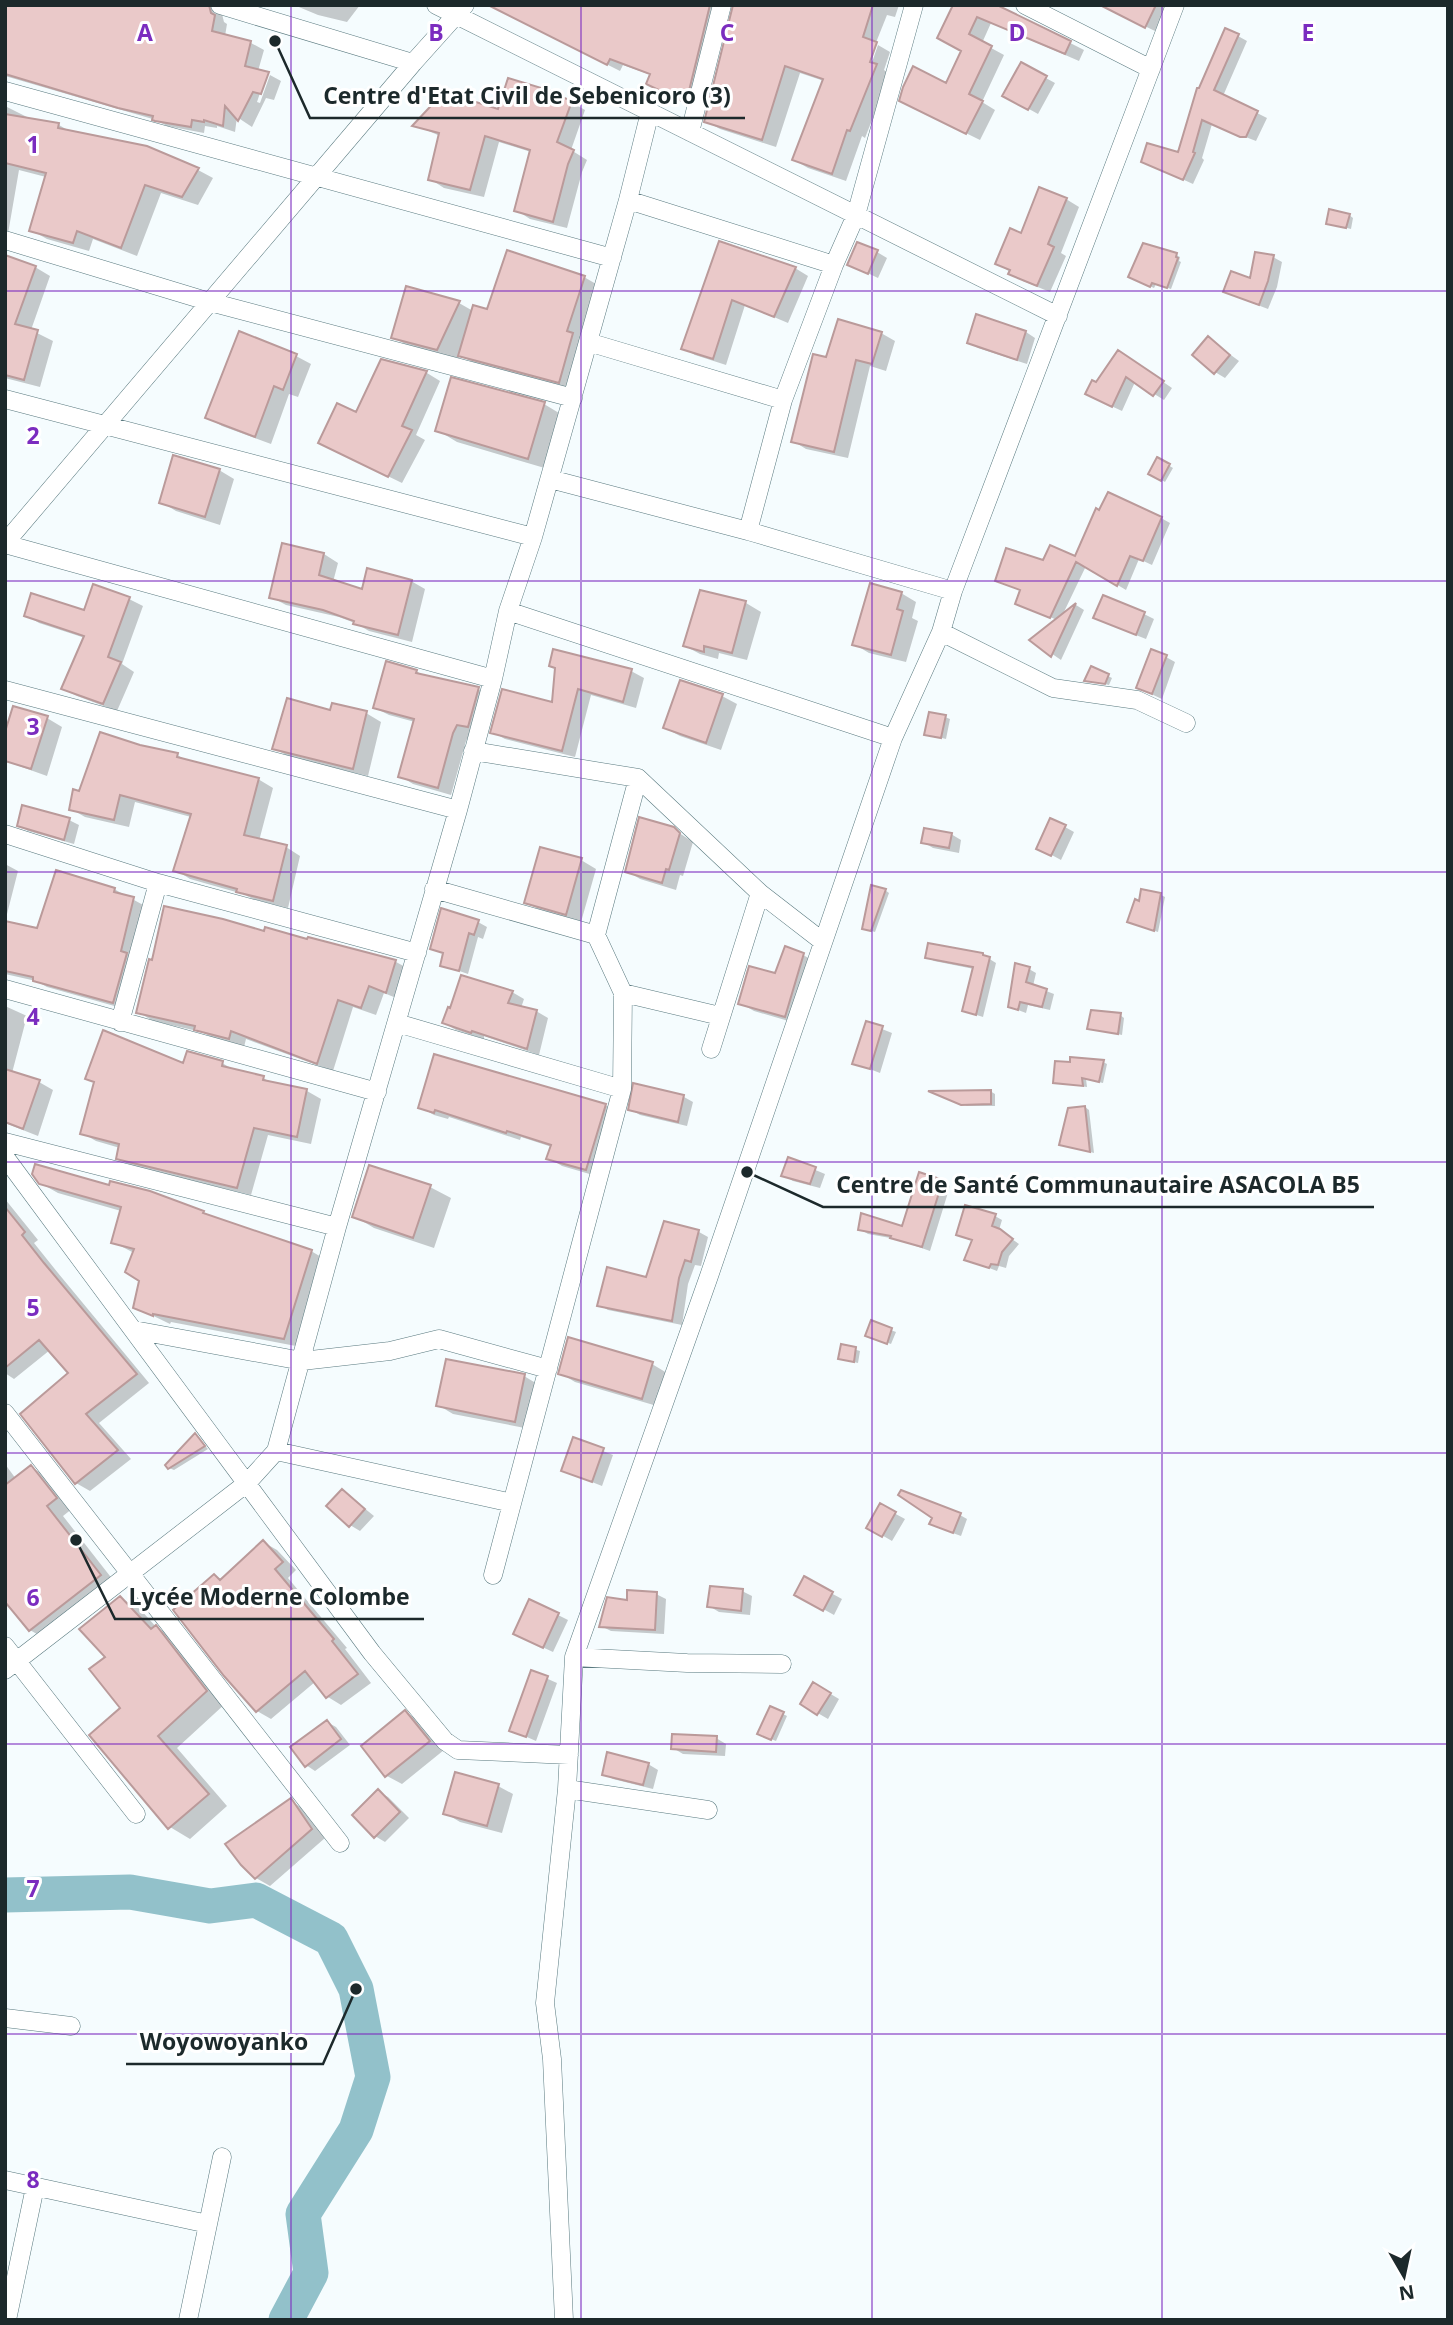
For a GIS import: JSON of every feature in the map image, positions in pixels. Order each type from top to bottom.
[{"type":"street","points":[[220,5],[413,64]]},
{"type":"street","points":[[436,5],[461,10],[650,112],[1058,316]]},
{"type":"street","points":[[690,132],[722,5]]},
{"type":"street","points":[[748,531],[783,400],[834,265],[856,215],[914,5]]},
{"type":"street","points":[[1025,5],[1151,69]]},
{"type":"street","points":[[564,2320],[552,2059],[545,2003],[567,1789],[574,1657],[708,1279],[892,738],[941,632],[953,591],[1175,5]]},
{"type":"street","points":[[461,10],[5,543],[493,679]]},
{"type":"street","points":[[5,91],[612,258]]},
{"type":"street","points":[[11,1666],[247,1483],[276,1451],[337,1227],[458,810],[508,611],[550,479],[650,112]]},
{"type":"street","points":[[628,200],[834,265]]},
{"type":"street","points":[[5,240],[210,302],[572,398]]},
{"type":"street","points":[[588,342],[783,400]]},
{"type":"street","points":[[5,399],[533,537]]},
{"type":"street","points":[[550,479],[748,531],[953,591]]},
{"type":"street","points":[[508,611],[892,738]]},
{"type":"street","points":[[941,632],[1053,688],[1137,700],[1186,723]]},
{"type":"street","points":[[5,690],[458,810]]},
{"type":"street","points":[[473,751],[638,778],[760,893],[822,941]]},
{"type":"street","points":[[493,1575],[622,1089],[623,993],[596,935],[638,778]]},
{"type":"street","points":[[5,834],[158,883],[416,953]]},
{"type":"street","points":[[120,1022],[158,883]]},
{"type":"street","points":[[434,889],[596,935]]},
{"type":"street","points":[[711,1049],[760,893]]},
{"type":"street","points":[[5,989],[377,1092]]},
{"type":"street","points":[[623,993],[720,1016]]},
{"type":"street","points":[[397,1023],[622,1089]]},
{"type":"street","points":[[5,1142],[337,1227]]},
{"type":"street","points":[[5,1157],[372,1653],[444,1741],[458,1750],[569,1755]]},
{"type":"street","points":[[134,1330],[302,1361],[367,1355],[439,1339],[548,1369]]},
{"type":"street","points":[[5,1413],[340,1843]]},
{"type":"street","points":[[276,1451],[512,1503]]},
{"type":"street","points":[[5,1646],[11,1666],[136,1814]]},
{"type":"street","points":[[574,1657],[687,1663],[782,1664]]},
{"type":"street","points":[[567,1789],[708,1810]]},
{"type":"street","points":[[5,2018],[71,2026]]},
{"type":"street","points":[[188,2320],[222,2157]]},
{"type":"street","points":[[5,2180],[208,2224]]},
{"type":"street","points":[[7,2320],[35,2187]]},
{"type":"building","points":[[5,5],[209,5],[211,13],[215,15],[212,31],[251,41],[245,66],[269,72],[261,94],[253,92],[238,121],[225,106],[223,126],[204,120],[192,120],[191,127],[155,121],[152,120],[153,116],[5,74]]},
{"type":"building","points":[[488,5],[710,5],[686,103],[646,84],[650,74],[610,59],[607,65]]},
{"type":"building","points":[[733,5],[873,5],[863,37],[877,42],[870,62],[877,64],[850,131],[847,130],[832,174],[792,160],[823,79],[785,66],[762,140],[704,122]]},
{"type":"building","points":[[949,5],[997,5],[1071,41],[1065,54],[977,17],[969,34],[992,46],[969,94],[983,101],[966,134],[899,101],[913,66],[946,83],[961,51],[937,38],[952,7]]},
{"type":"building","points":[[1100,5],[1156,5],[1145,28]]},
{"type":"building","points":[[1225,28],[1239,34],[1214,90],[1258,111],[1246,137],[1240,137],[1202,120],[1193,152],[1195,153],[1183,180],[1141,162],[1147,143],[1178,152],[1197,88]]},
{"type":"building","points":[[1021,62],[1047,76],[1028,110],[1002,96]]},
{"type":"building","points":[[508,78],[558,93],[557,95],[572,101],[557,142],[574,150],[553,222],[514,211],[530,150],[485,136],[470,190],[428,180],[439,133],[412,126],[444,92],[498,109]]},
{"type":"building","points":[[5,114],[59,123],[58,128],[147,146],[199,168],[182,197],[145,185],[121,248],[77,231],[73,243],[29,231],[46,173],[5,163]]},
{"type":"building","points":[[1039,187],[1067,198],[1048,244],[1054,247],[1037,286],[1008,274],[1010,270],[995,264],[1010,228],[1021,233]]},
{"type":"building","points":[[1329,209],[1350,214],[1346,228],[1326,224]]},
{"type":"building","points":[[719,241],[796,267],[774,317],[732,300],[713,359],[681,349]]},
{"type":"building","points":[[857,242],[878,250],[868,274],[847,265]]},
{"type":"building","points":[[1143,243],[1177,253],[1178,258],[1167,288],[1152,283],[1150,287],[1128,277]]},
{"type":"building","points":[[507,250],[585,276],[567,331],[573,333],[559,383],[458,356],[473,305],[487,309]]},
{"type":"building","points":[[1255,252],[1274,255],[1259,305],[1223,292],[1231,271],[1250,278]]},
{"type":"building","points":[[5,255],[36,266],[15,324],[38,330],[24,380],[5,375]]},
{"type":"building","points":[[406,286],[460,301],[437,350],[391,338]]},
{"type":"building","points":[[976,314],[1026,331],[1017,360],[967,343]]},
{"type":"building","points":[[838,319],[882,332],[872,364],[856,360],[834,452],[791,442],[813,354],[826,357]]},
{"type":"building","points":[[239,331],[297,354],[283,390],[274,386],[255,437],[205,418]]},
{"type":"building","points":[[1208,336],[1230,355],[1214,374],[1192,355]]},
{"type":"building","points":[[1118,350],[1164,381],[1153,396],[1126,377],[1112,407],[1085,394],[1092,380],[1096,382]]},
{"type":"building","points":[[381,359],[427,371],[402,426],[412,430],[388,477],[318,443],[337,403],[356,412]]},
{"type":"building","points":[[451,377],[545,402],[528,459],[435,431]]},
{"type":"building","points":[[173,455],[220,469],[205,517],[159,503]]},
{"type":"building","points":[[1157,457],[1170,464],[1161,481],[1148,474]]},
{"type":"building","points":[[1108,492],[1162,517],[1143,561],[1130,556],[1117,586],[1076,562],[1050,618],[1015,604],[1020,590],[995,581],[1006,548],[1043,560],[1050,545],[1075,556],[1096,508],[1099,510]]},
{"type":"building","points":[[282,543],[324,553],[319,575],[362,589],[367,568],[412,580],[398,635],[353,624],[354,621],[323,610],[269,598]]},
{"type":"building","points":[[870,583],[902,592],[897,609],[903,611],[891,655],[852,645]]},
{"type":"building","points":[[93,584],[130,597],[108,657],[121,662],[103,704],[61,689],[84,636],[24,616],[31,593],[84,610]]},
{"type":"building","points":[[700,590],[746,601],[732,653],[704,646],[704,652],[683,646]]},
{"type":"building","points":[[1103,595],[1145,612],[1136,635],[1093,618]]},
{"type":"building","points":[[1076,603],[1051,657],[1029,640]]},
{"type":"building","points":[[553,649],[632,669],[623,702],[578,689],[562,751],[490,733],[502,689],[552,702],[555,668],[549,666]]},
{"type":"building","points":[[1151,649],[1167,655],[1152,694],[1136,688]]},
{"type":"building","points":[[386,661],[417,670],[416,673],[479,687],[468,727],[457,725],[453,733],[438,788],[398,777],[414,719],[373,708]]},
{"type":"building","points":[[1091,666],[1109,674],[1105,684],[1084,681]]},
{"type":"building","points":[[680,680],[723,694],[706,743],[663,728]]},
{"type":"building","points":[[287,698],[330,710],[332,703],[367,711],[353,769],[272,749]]},
{"type":"building","points":[[13,706],[48,716],[31,769],[5,761],[5,732]]},
{"type":"building","points":[[929,712],[946,715],[941,738],[924,735]]},
{"type":"building","points":[[100,732],[140,745],[178,753],[177,757],[259,778],[244,835],[287,845],[273,901],[173,871],[191,814],[120,795],[114,820],[69,810],[73,789],[79,791]]},
{"type":"building","points":[[22,805],[70,818],[64,840],[17,826]]},
{"type":"building","points":[[639,817],[674,827],[680,833],[669,870],[666,869],[662,883],[625,872]]},
{"type":"building","points":[[1050,818],[1066,825],[1051,856],[1036,849]]},
{"type":"building","points":[[924,828],[952,833],[949,848],[921,843]]},
{"type":"building","points":[[540,847],[582,858],[566,915],[524,903]]},
{"type":"building","points":[[56,870],[115,888],[114,892],[134,897],[121,951],[127,953],[113,1003],[33,981],[33,977],[5,971],[5,921],[37,928]]},
{"type":"building","points":[[871,885],[886,889],[871,931],[862,929]]},
{"type":"building","points":[[1141,889],[1161,893],[1154,931],[1127,922],[1135,899],[1139,901]]},
{"type":"building","points":[[164,906],[264,931],[265,927],[307,939],[308,937],[396,960],[386,993],[369,986],[361,1008],[338,1000],[317,1064],[231,1031],[229,1039],[194,1030],[195,1026],[136,1013]]},
{"type":"building","points":[[441,908],[479,920],[474,935],[469,933],[459,971],[440,966],[443,953],[430,949]]},
{"type":"building","points":[[928,943],[983,953],[990,957],[976,1015],[962,1011],[973,967],[925,958]]},
{"type":"building","points":[[785,946],[804,953],[785,1017],[738,1004],[749,966],[775,973]]},
{"type":"building","points":[[1015,963],[1030,967],[1026,982],[1047,989],[1042,1007],[1020,1002],[1018,1010],[1008,1007]]},
{"type":"building","points":[[461,975],[513,991],[508,1003],[537,1010],[527,1049],[442,1023]]},
{"type":"building","points":[[1091,1010],[1121,1013],[1118,1034],[1087,1029]]},
{"type":"building","points":[[866,1021],[883,1026],[870,1069],[852,1064]]},
{"type":"building","points":[[103,1030],[183,1063],[187,1051],[223,1061],[222,1066],[264,1076],[263,1080],[307,1089],[297,1137],[254,1128],[237,1188],[116,1159],[119,1144],[80,1134],[94,1082],[85,1079]]},
{"type":"building","points":[[434,1054],[606,1104],[586,1170],[546,1159],[551,1145],[435,1110],[434,1113],[418,1108]]},
{"type":"building","points":[[1070,1057],[1104,1060],[1099,1082],[1082,1078],[1083,1086],[1053,1083],[1055,1061],[1070,1062]]},
{"type":"building","points":[[5,1069],[40,1080],[23,1129],[5,1122]]},
{"type":"building","points":[[633,1083],[684,1095],[678,1122],[628,1110]]},
{"type":"building","points":[[991,1090],[991,1104],[961,1105],[928,1091]]},
{"type":"building","points":[[1085,1106],[1090,1152],[1059,1145],[1068,1108]]},
{"type":"building","points":[[788,1157],[816,1167],[810,1184],[781,1176]]},
{"type":"building","points":[[35,1164],[109,1185],[110,1181],[150,1191],[204,1211],[203,1213],[312,1250],[284,1339],[153,1316],[133,1308],[139,1281],[125,1272],[134,1249],[111,1243],[121,1207],[39,1184],[32,1174]]},
{"type":"building","points":[[369,1165],[431,1185],[413,1238],[352,1217]]},
{"type":"building","points":[[919,1172],[943,1180],[922,1247],[890,1238],[891,1236],[858,1230],[861,1213],[902,1226]]},
{"type":"building","points":[[965,1205],[996,1214],[992,1226],[1013,1239],[1002,1252],[998,1265],[991,1264],[989,1268],[964,1260],[972,1240],[956,1235]]},
{"type":"building","points":[[5,1207],[25,1232],[22,1235],[44,1263],[137,1374],[86,1414],[118,1450],[75,1484],[20,1414],[68,1373],[39,1340],[5,1368]]},
{"type":"building","points":[[664,1221],[699,1230],[691,1262],[685,1260],[679,1278],[672,1321],[597,1306],[607,1267],[646,1277]]},
{"type":"building","points":[[871,1320],[892,1328],[887,1344],[865,1336]]},
{"type":"building","points":[[568,1337],[653,1362],[642,1399],[558,1374]]},
{"type":"building","points":[[841,1344],[856,1347],[854,1362],[838,1359]]},
{"type":"building","points":[[446,1359],[525,1374],[515,1422],[436,1406]]},
{"type":"building","points":[[195,1433],[205,1446],[168,1469],[165,1465]]},
{"type":"building","points":[[573,1437],[604,1448],[592,1482],[561,1471]]},
{"type":"building","points":[[31,1465],[57,1498],[47,1506],[101,1575],[29,1631],[5,1602],[5,1485]]},
{"type":"building","points":[[342,1489],[365,1509],[349,1527],[326,1506]]},
{"type":"building","points":[[901,1490],[961,1513],[953,1533],[929,1524],[932,1518],[898,1495]]},
{"type":"building","points":[[880,1503],[896,1512],[882,1537],[866,1528]]},
{"type":"building","points":[[263,1540],[283,1562],[275,1569],[334,1639],[332,1641],[358,1674],[326,1698],[305,1671],[256,1712],[173,1610],[214,1574],[220,1580]]},
{"type":"building","points":[[804,1576],[833,1592],[823,1611],[794,1595]]},
{"type":"building","points":[[710,1586],[743,1589],[741,1611],[707,1607]]},
{"type":"building","points":[[627,1590],[657,1592],[655,1630],[599,1627],[607,1597],[627,1600]]},
{"type":"building","points":[[120,1596],[151,1629],[156,1625],[207,1691],[158,1736],[209,1794],[168,1829],[89,1735],[120,1708],[89,1669],[105,1657],[79,1629]]},
{"type":"building","points":[[529,1599],[559,1613],[543,1648],[513,1634]]},
{"type":"building","points":[[531,1670],[548,1676],[526,1737],[509,1731]]},
{"type":"building","points":[[813,1682],[831,1693],[817,1715],[800,1704]]},
{"type":"building","points":[[770,1706],[784,1712],[771,1740],[757,1734]]},
{"type":"building","points":[[405,1710],[430,1741],[385,1777],[361,1746]]},
{"type":"building","points":[[327,1720],[341,1739],[305,1767],[290,1747]]},
{"type":"building","points":[[672,1734],[717,1736],[716,1752],[671,1749]]},
{"type":"building","points":[[607,1752],[649,1763],[643,1785],[602,1775]]},
{"type":"building","points":[[455,1772],[499,1784],[487,1826],[443,1814]]},
{"type":"building","points":[[378,1789],[400,1812],[374,1838],[352,1815]]},
{"type":"building","points":[[291,1798],[312,1829],[255,1879],[225,1844]]},
{"type":"waterway","points":[[5,1895],[130,1892],[210,1906],[256,1900],[331,1939],[356,1989],[373,2077],[356,2130],[303,2214],[311,2273],[286,2320]]},
{"type":"place","name":"Centre d'Etat Civil de Sebenicoro (3)","points":[[275,41]]},
{"type":"place","name":"Centre de Santé Communautaire ASACOLA B5","points":[[747,1172]]},
{"type":"place","name":"Lycée Moderne Colombe","points":[[76,1540]]},
{"type":"place","name":"Woyowoyanko","points":[[356,1989]]}]
